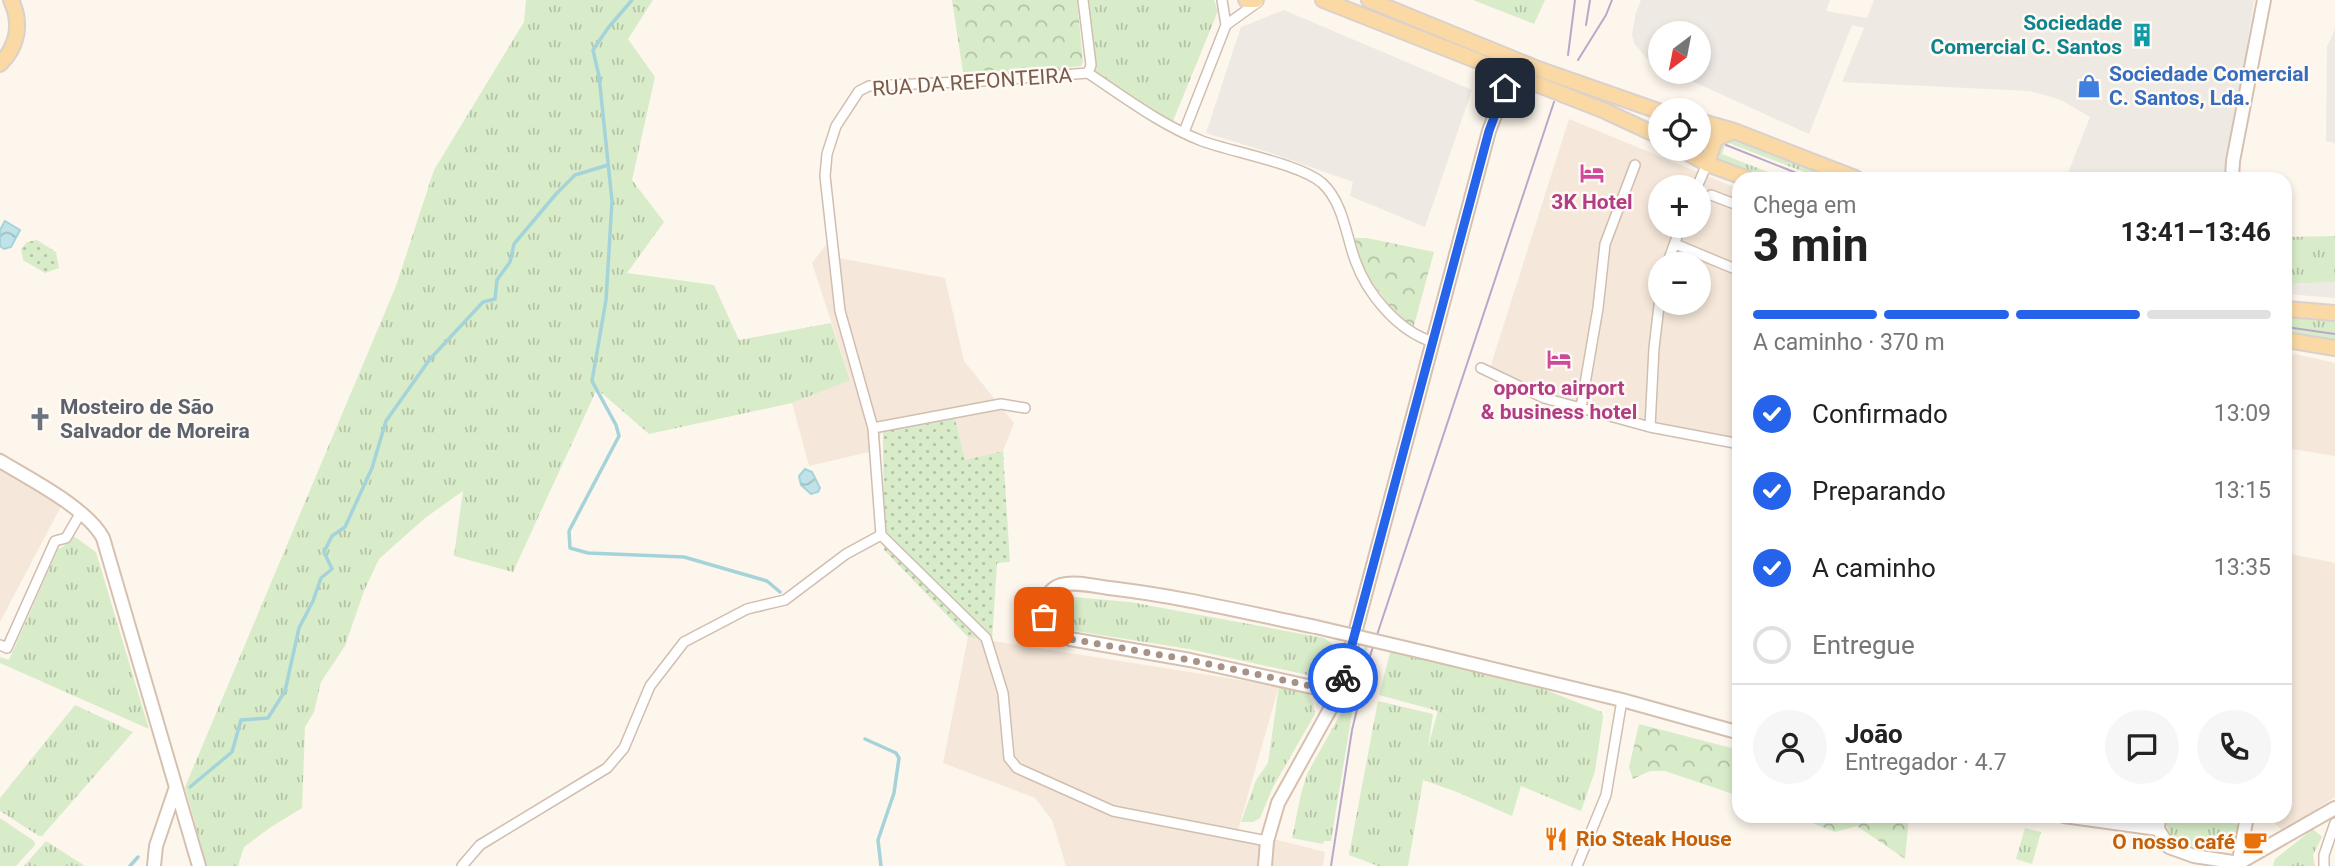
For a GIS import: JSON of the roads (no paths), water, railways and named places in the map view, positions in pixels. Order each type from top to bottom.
[{"type":"main road","points":[[1246,0],[1258,0]]},
{"type":"main road","points":[[1323,0],[1513,67],[1648,109]]},
{"type":"main road","points":[[1369,0],[1648,130]]},
{"type":"main road","points":[[2232,172],[2264,0]]},
{"type":"main road","points":[[0,64],[11,50],[17,36],[15,4]]},
{"type":"main road","points":[[1265,866],[1267,841],[1278,803],[1339,692],[1489,131],[1513,67]]},
{"type":"main road","points":[[1711,124],[1840,172]]},
{"type":"main road","points":[[1707,163],[1715,139],[1734,131]]},
{"type":"main road","points":[[1703,161],[1732,173]]},
{"type":"main road","points":[[2292,310],[2335,313]]},
{"type":"main road","points":[[2292,341],[2335,348]]},
{"type":"main road","points":[[0,461],[80,513],[96,525],[103,538],[199,866]]},
{"type":"main road","points":[[1339,692],[1057,635],[1047,625],[1045,599],[1052,590],[1061,585],[1079,584],[1129,590],[1316,627],[1732,729]]},
{"type":"main road","points":[[154,866],[156,846],[176,790]]},
{"type":"main road","points":[[2158,823],[2169,847],[2194,856],[2238,864],[2335,808]]},
{"type":"main road","points":[[2238,864],[2246,823]]},
{"type":"main road","points":[[156,846],[163,866]]},
{"type":"street","points":[[1083,0],[1091,65],[1088,73],[1203,141],[1304,173],[1320,181],[1335,199],[1356,262],[1371,291],[1416,337],[1433,342]]},
{"type":"street","points":[[1184,132],[1226,25],[1222,0]]},
{"type":"street","points":[[1226,25],[1258,0]]},
{"type":"street","name":"RUA DA REFONTEIRA","points":[[881,536],[873,428],[838,299],[825,176],[827,154],[836,125],[859,91],[869,86],[1088,73]]},
{"type":"street","points":[[1702,175],[1707,163]]},
{"type":"street","points":[[1581,407],[1598,307],[1605,244],[1635,165]]},
{"type":"street","points":[[1711,195],[1732,203]]},
{"type":"street","points":[[1672,252],[1677,238]]},
{"type":"street","points":[[1675,244],[1732,268]]},
{"type":"street","points":[[1650,427],[1658,315]]},
{"type":"street","points":[[1481,368],[1544,398],[1650,427],[1732,442]]},
{"type":"street","points":[[873,428],[1001,404],[1025,408]]},
{"type":"street","points":[[0,645],[7,648],[55,541],[66,538],[80,513]]},
{"type":"street","points":[[462,866],[480,845],[607,768],[624,748],[650,686],[684,642],[747,609],[785,600],[846,554],[881,536],[986,638],[1003,693],[1009,758],[1017,768],[1113,811],[1267,841]]},
{"type":"street","points":[[1577,866],[1606,795],[1622,701]]},
{"type":"street","points":[[2324,866],[2324,855],[2335,823]]},
{"type":"water","points":[[5,221],[20,230],[11,247],[4,249],[0,246],[0,230]]},
{"type":"water","points":[[805,469],[812,472],[820,488],[818,492],[811,494],[801,485],[799,476]]},
{"type":"waterway","points":[[632,0],[593,50],[599,76],[612,201],[606,300],[592,381],[616,425],[619,436],[569,531],[570,548],[588,553],[684,557],[767,581],[780,592]]},
{"type":"waterway","points":[[190,787],[232,752],[241,720],[268,718],[285,691],[299,628],[321,578],[332,569],[324,552],[332,536],[345,527],[372,468],[386,421],[430,359],[483,302],[495,299],[497,280],[510,262],[514,244],[556,194],[575,175],[608,165]]},
{"type":"waterway","points":[[865,739],[896,753],[899,758],[894,793],[878,840],[881,866]]},
{"type":"waterway","points":[[130,866],[138,857]]},
{"type":"tram line","points":[[1568,55],[1575,0]]},
{"type":"tram line","points":[[1586,25],[1590,0]]},
{"type":"tram line","points":[[1578,60],[1606,15],[1612,0]]},
{"type":"tram line","points":[[1331,866],[1352,730],[1370,656],[1554,102]]},
{"type":"tram line","points":[[1726,145],[1794,172]]},
{"type":"tram line","points":[[2292,328],[2335,334]]},
{"type":"place","name":"Sociedade Comercial C. Santos","points":[[2142,35]]},
{"type":"place","name":"Sociedade Comercial C. Santos, Lda.","points":[[2089,86]]},
{"type":"place","name":"3K Hotel","points":[[1592,173]]},
{"type":"place","name":"oporto airport & business hotel","points":[[1559,359]]},
{"type":"place","name":"Mosteiro de São Salvador de Moreira","points":[[40,419]]},
{"type":"place","name":"Rio Steak House","points":[[1556,839]]},
{"type":"place","name":"O nosso café","points":[[2255,842]]}]
